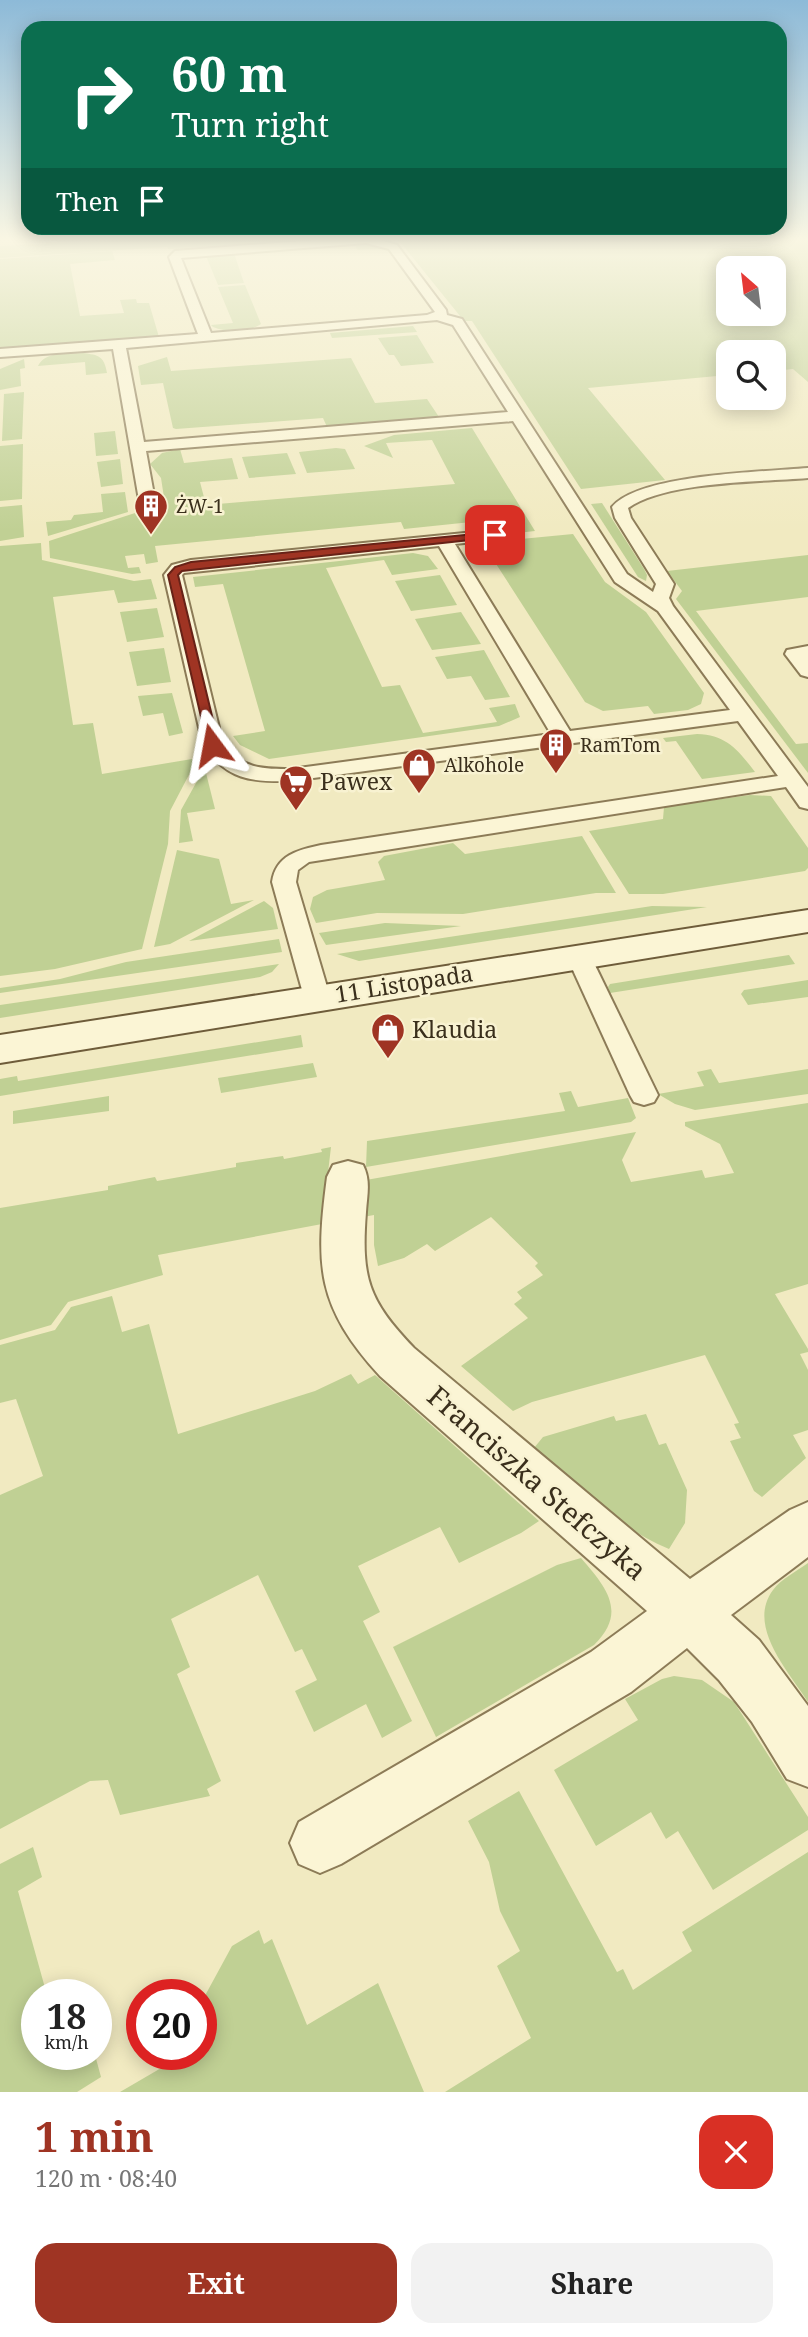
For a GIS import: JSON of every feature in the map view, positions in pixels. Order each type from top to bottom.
[{"type":"street","name":"11 Listopada","points":[[0,1049],[808,921]]},
{"type":"street","name":"Franciszka Stefczyka","points":[[348,1177],[343,1221],[342,1276],[346,1292],[364,1326],[397,1362],[689,1613],[739,1660],[772,1702],[808,1758]]},
{"type":"street","points":[[320,1843],[611,1672],[808,1527]]},
{"type":"lane","points":[[0,353],[222,336]]},
{"type":"lane","points":[[466,336],[621,578],[664,607]]},
{"type":"lane","points":[[119,344],[148,506]]},
{"type":"lane","points":[[138,447],[516,416]]},
{"type":"lane","points":[[808,473],[660,488],[625,500],[620,507],[623,518],[665,584],[660,598],[664,607],[808,802]]},
{"type":"lane","points":[[495,535],[191,565],[178,569],[173,575],[212,745],[232,767],[247,774],[271,775],[743,714]]},
{"type":"lane","points":[[444,540],[564,738]]},
{"type":"lane","points":[[808,652],[794,654],[808,671]]},
{"type":"lane","points":[[317,997],[284,882],[284,873],[296,859],[321,852],[792,780]]},
{"type":"lane","points":[[579,957],[644,1095]]},
{"type":"green space","points":[[0,336],[159,337],[0,348]]},
{"type":"green space","points":[[331,336],[366,336],[332,338]]},
{"type":"green space","points":[[417,336],[434,363],[401,366],[394,355],[389,355],[378,338]]},
{"type":"green space","points":[[481,336],[808,336],[808,382],[793,369],[786,370],[786,340],[716,340],[716,376],[588,388],[665,480],[581,489]]},
{"type":"green space","points":[[83,353],[100,357],[107,373],[86,375],[85,362],[38,366],[41,361],[51,356]]},
{"type":"green space","points":[[167,357],[171,371],[351,358],[375,403],[427,399],[439,417],[327,427],[323,418],[176,429],[173,428],[163,383],[141,385],[138,366]]},
{"type":"green space","points":[[24,359],[25,368],[20,369],[21,386],[0,390],[0,369]]},
{"type":"green space","points":[[24,392],[22,439],[2,441],[4,394]]},
{"type":"green space","points":[[472,428],[535,531],[508,534],[500,519],[404,529],[401,522],[155,546],[158,562],[146,564],[144,554],[125,556],[128,568],[139,567],[141,573],[132,574],[50,558],[49,541],[135,513],[135,508],[165,504],[161,478],[150,464],[162,453],[180,449],[184,463],[232,458],[238,479],[200,482],[206,505],[455,484],[432,440],[386,443],[393,458],[364,446],[394,435]]},
{"type":"green space","points":[[115,431],[118,454],[96,456],[94,433]]},
{"type":"green space","points":[[23,444],[22,499],[0,501],[0,446]]},
{"type":"green space","points":[[345,449],[355,469],[307,473],[299,452]]},
{"type":"green space","points":[[287,453],[296,474],[249,478],[242,457]]},
{"type":"green space","points":[[120,459],[123,484],[101,487],[97,462]]},
{"type":"green space","points":[[125,492],[128,512],[48,536],[46,522],[71,520],[74,515],[103,512],[101,494]]},
{"type":"green space","points":[[602,503],[644,569],[646,581],[638,577],[591,504]]},
{"type":"green space","points":[[22,505],[24,537],[0,541],[0,507]]},
{"type":"green space","points":[[573,534],[605,582],[646,612],[704,693],[701,704],[688,710],[654,714],[648,706],[603,711],[585,702],[489,553],[466,555],[469,548],[479,543]]},
{"type":"green space","points":[[41,543],[42,560],[134,581],[151,579],[157,599],[118,603],[114,590],[53,597],[73,725],[93,723],[102,774],[192,759],[193,767],[170,811],[168,844],[142,949],[55,969],[0,976],[0,546]]},
{"type":"green space","points":[[413,553],[428,556],[438,569],[392,575],[384,560],[326,568],[382,687],[400,685],[423,733],[497,722],[489,708],[515,704],[520,717],[499,726],[269,759],[240,745],[233,736],[265,731],[223,584],[195,587],[193,577]]},
{"type":"green space","points":[[808,555],[808,597],[696,611],[796,744],[808,743],[808,773],[676,599],[682,591],[667,571]]},
{"type":"green space","points":[[440,575],[457,605],[411,611],[395,581]]},
{"type":"green space","points":[[157,608],[164,637],[127,642],[120,612]]},
{"type":"green space","points":[[461,612],[481,644],[432,650],[415,619]]},
{"type":"green space","points":[[164,648],[171,682],[137,686],[129,652]]},
{"type":"green space","points":[[484,650],[510,697],[485,700],[471,676],[447,679],[435,657]]},
{"type":"green space","points":[[172,693],[183,733],[169,736],[163,713],[143,716],[138,696]]},
{"type":"green space","points":[[697,734],[716,737],[731,745],[755,772],[702,779],[676,741],[666,742],[663,738]]},
{"type":"green space","points":[[206,773],[215,809],[187,813],[193,841],[179,843],[181,810],[201,774]]},
{"type":"green space","points":[[750,795],[771,796],[808,848],[808,868],[805,871],[663,894],[629,894],[589,831],[663,819],[664,807]]},
{"type":"green space","points":[[582,836],[616,893],[596,893],[463,914],[377,913],[316,923],[310,909],[313,897],[327,890],[385,880],[378,862],[384,856],[453,843],[465,854]]},
{"type":"green space","points":[[177,850],[219,859],[231,904],[254,900],[170,944],[154,947]]},
{"type":"green space","points":[[264,901],[273,908],[278,929],[189,941]]},
{"type":"green space","points":[[652,906],[707,907],[359,961],[337,954]]},
{"type":"green space","points":[[385,923],[461,926],[326,945],[319,933]]},
{"type":"green space","points":[[279,939],[282,952],[0,993],[0,988],[60,979],[126,962]]},
{"type":"green space","points":[[789,955],[795,964],[610,993],[608,987],[610,984]]},
{"type":"green space","points":[[279,964],[272,972],[260,977],[0,1018],[0,1005]]},
{"type":"green space","points":[[808,980],[808,997],[748,1005],[741,994],[744,990]]},
{"type":"green space","points":[[301,1035],[303,1047],[0,1096],[0,1079],[17,1076],[18,1081]]},
{"type":"green space","points":[[313,1063],[317,1077],[221,1093],[218,1078]]},
{"type":"green space","points":[[711,1069],[719,1083],[808,1069],[808,1094],[695,1110],[675,1104],[658,1094],[704,1086],[697,1072]]},
{"type":"green space","points":[[571,1091],[578,1107],[628,1098],[636,1118],[631,1122],[366,1167],[367,1141],[565,1111],[559,1093]]},
{"type":"green space","points":[[109,1096],[109,1111],[13,1124],[13,1111]]},
{"type":"green space","points":[[808,1103],[808,1284],[775,1294],[808,1349],[808,1352],[800,1354],[808,1370],[808,1430],[793,1435],[806,1458],[762,1497],[754,1491],[730,1441],[741,1438],[734,1424],[739,1423],[705,1355],[532,1402],[513,1411],[461,1366],[528,1318],[514,1304],[522,1298],[517,1292],[543,1275],[535,1266],[538,1263],[491,1217],[435,1251],[427,1244],[404,1258],[378,1266],[374,1245],[374,1215],[363,1217],[366,1180],[636,1132],[622,1160],[631,1182],[702,1170],[705,1178],[734,1173],[720,1144],[685,1126],[685,1122]]},
{"type":"green space","points":[[331,1147],[322,1224],[158,1255],[163,1275],[68,1302],[51,1325],[0,1340],[0,1208],[108,1190],[108,1186],[155,1177],[157,1181],[236,1167],[236,1163],[283,1156],[284,1159],[322,1152],[321,1149]]},
{"type":"green space","points":[[112,1296],[122,1332],[149,1324],[178,1434],[315,1391],[351,1374],[358,1384],[375,1375],[539,1521],[521,1533],[459,1563],[440,1527],[358,1566],[380,1612],[363,1621],[412,1721],[382,1738],[366,1704],[314,1732],[295,1691],[317,1680],[302,1649],[295,1652],[258,1575],[171,1619],[190,1667],[177,1674],[221,1781],[207,1789],[210,1796],[120,1815],[108,1780],[90,1781],[0,1829],[0,1495],[43,1476],[16,1399],[0,1403],[0,1345],[55,1330],[71,1307]]},
{"type":"green space","points":[[646,1414],[659,1445],[666,1443],[687,1490],[685,1523],[669,1549],[615,1517],[534,1448],[543,1437],[614,1416],[616,1421]]},
{"type":"green space","points":[[581,1558],[610,1600],[610,1622],[604,1633],[594,1645],[436,1737],[393,1647],[557,1565]]},
{"type":"green space","points":[[808,1563],[808,1702],[773,1648],[764,1618],[766,1604],[776,1586]]},
{"type":"green space","points":[[674,1676],[702,1680],[734,1702],[808,1817],[808,1830],[713,1890],[678,1831],[666,1839],[651,1812],[596,1846],[554,1770],[638,1720],[625,1699],[662,1679]]},
{"type":"green space","points":[[519,1791],[617,1972],[623,1969],[633,1990],[692,1951],[682,1932],[808,1852],[808,2092],[445,2092],[531,2038],[497,1966],[520,1951],[500,1911],[489,1862],[468,1821]]},
{"type":"green space","points":[[33,1847],[42,1877],[18,1891],[43,1979],[21,1979],[21,2070],[99,2070],[101,2077],[77,2092],[0,2092],[0,1864]]},
{"type":"green space","points":[[259,1930],[264,1944],[272,1939],[307,2025],[378,1983],[424,2092],[120,2092],[158,2070],[217,2070],[217,1979],[214,1979],[232,1946]]},
{"type":"place","name":"ŻW-1","points":[[151,536]]},
{"type":"place","name":"RamTom","points":[[556,775]]},
{"type":"place","name":"Alkohole","points":[[419,795]]},
{"type":"place","name":"Pawex","points":[[296,812]]},
{"type":"place","name":"Klaudia","points":[[388,1060]]},
{"type":"route","points":[[212,745],[173,575],[178,569],[191,565],[495,535]]}]
